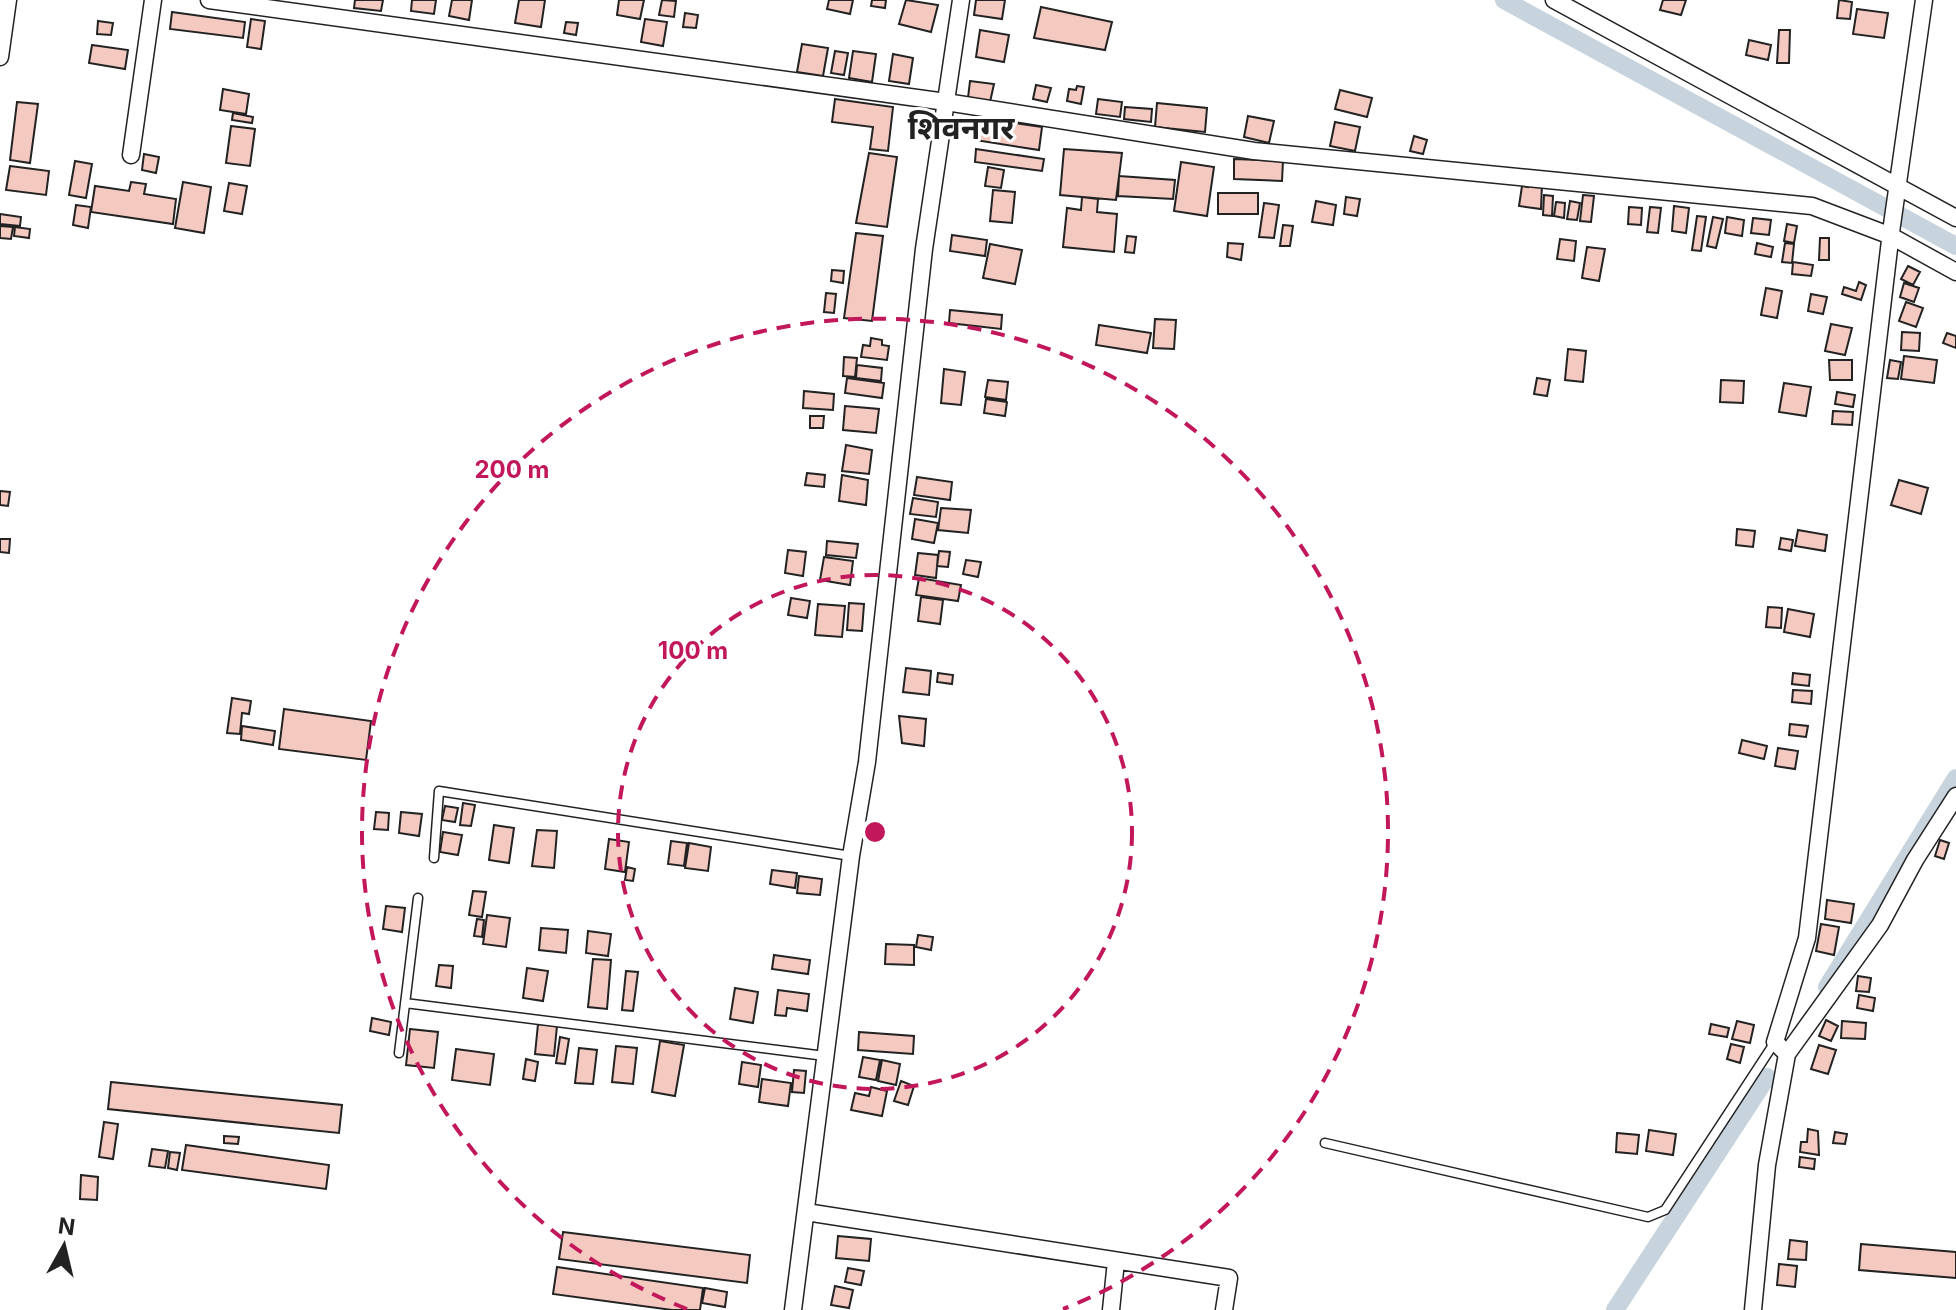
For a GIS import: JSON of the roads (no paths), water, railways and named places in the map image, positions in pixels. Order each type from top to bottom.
[{"type":"street","points":[[0,57],[8,0]]},
{"type":"street","points":[[131,155],[153,0]]},
{"type":"street","points":[[209,0],[946,102],[1254,151],[1812,206],[1891,234],[1956,272]]},
{"type":"street","points":[[793,1310],[851,856],[867,762],[924,249],[961,0]]},
{"type":"street","points":[[1554,0],[1897,194],[1956,218]]},
{"type":"street","points":[[1753,1310],[1782,1048],[1807,938],[1891,234],[1924,0]]},
{"type":"street","points":[[1782,1048],[1880,925],[1915,860],[1956,796]]},
{"type":"street","points":[[806,1212],[1229,1278],[1224,1310]]},
{"type":"street","points":[[1111,1310],[1116,1261]]},
{"type":"lane","points":[[434,858],[439,791],[851,856]]},
{"type":"lane","points":[[399,1053],[418,898]]},
{"type":"lane","points":[[405,1003],[827,1056]]},
{"type":"lane","points":[[1325,1143],[1648,1217],[1665,1210],[1782,1048]]},
{"type":"waterway","points":[[1504,0],[1956,246]]},
{"type":"waterway","points":[[1827,987],[1956,778]]},
{"type":"waterway","points":[[1615,1310],[1767,1077]]},
{"type":"district","name":"शिवनगर","points":[[961,127]]}]
